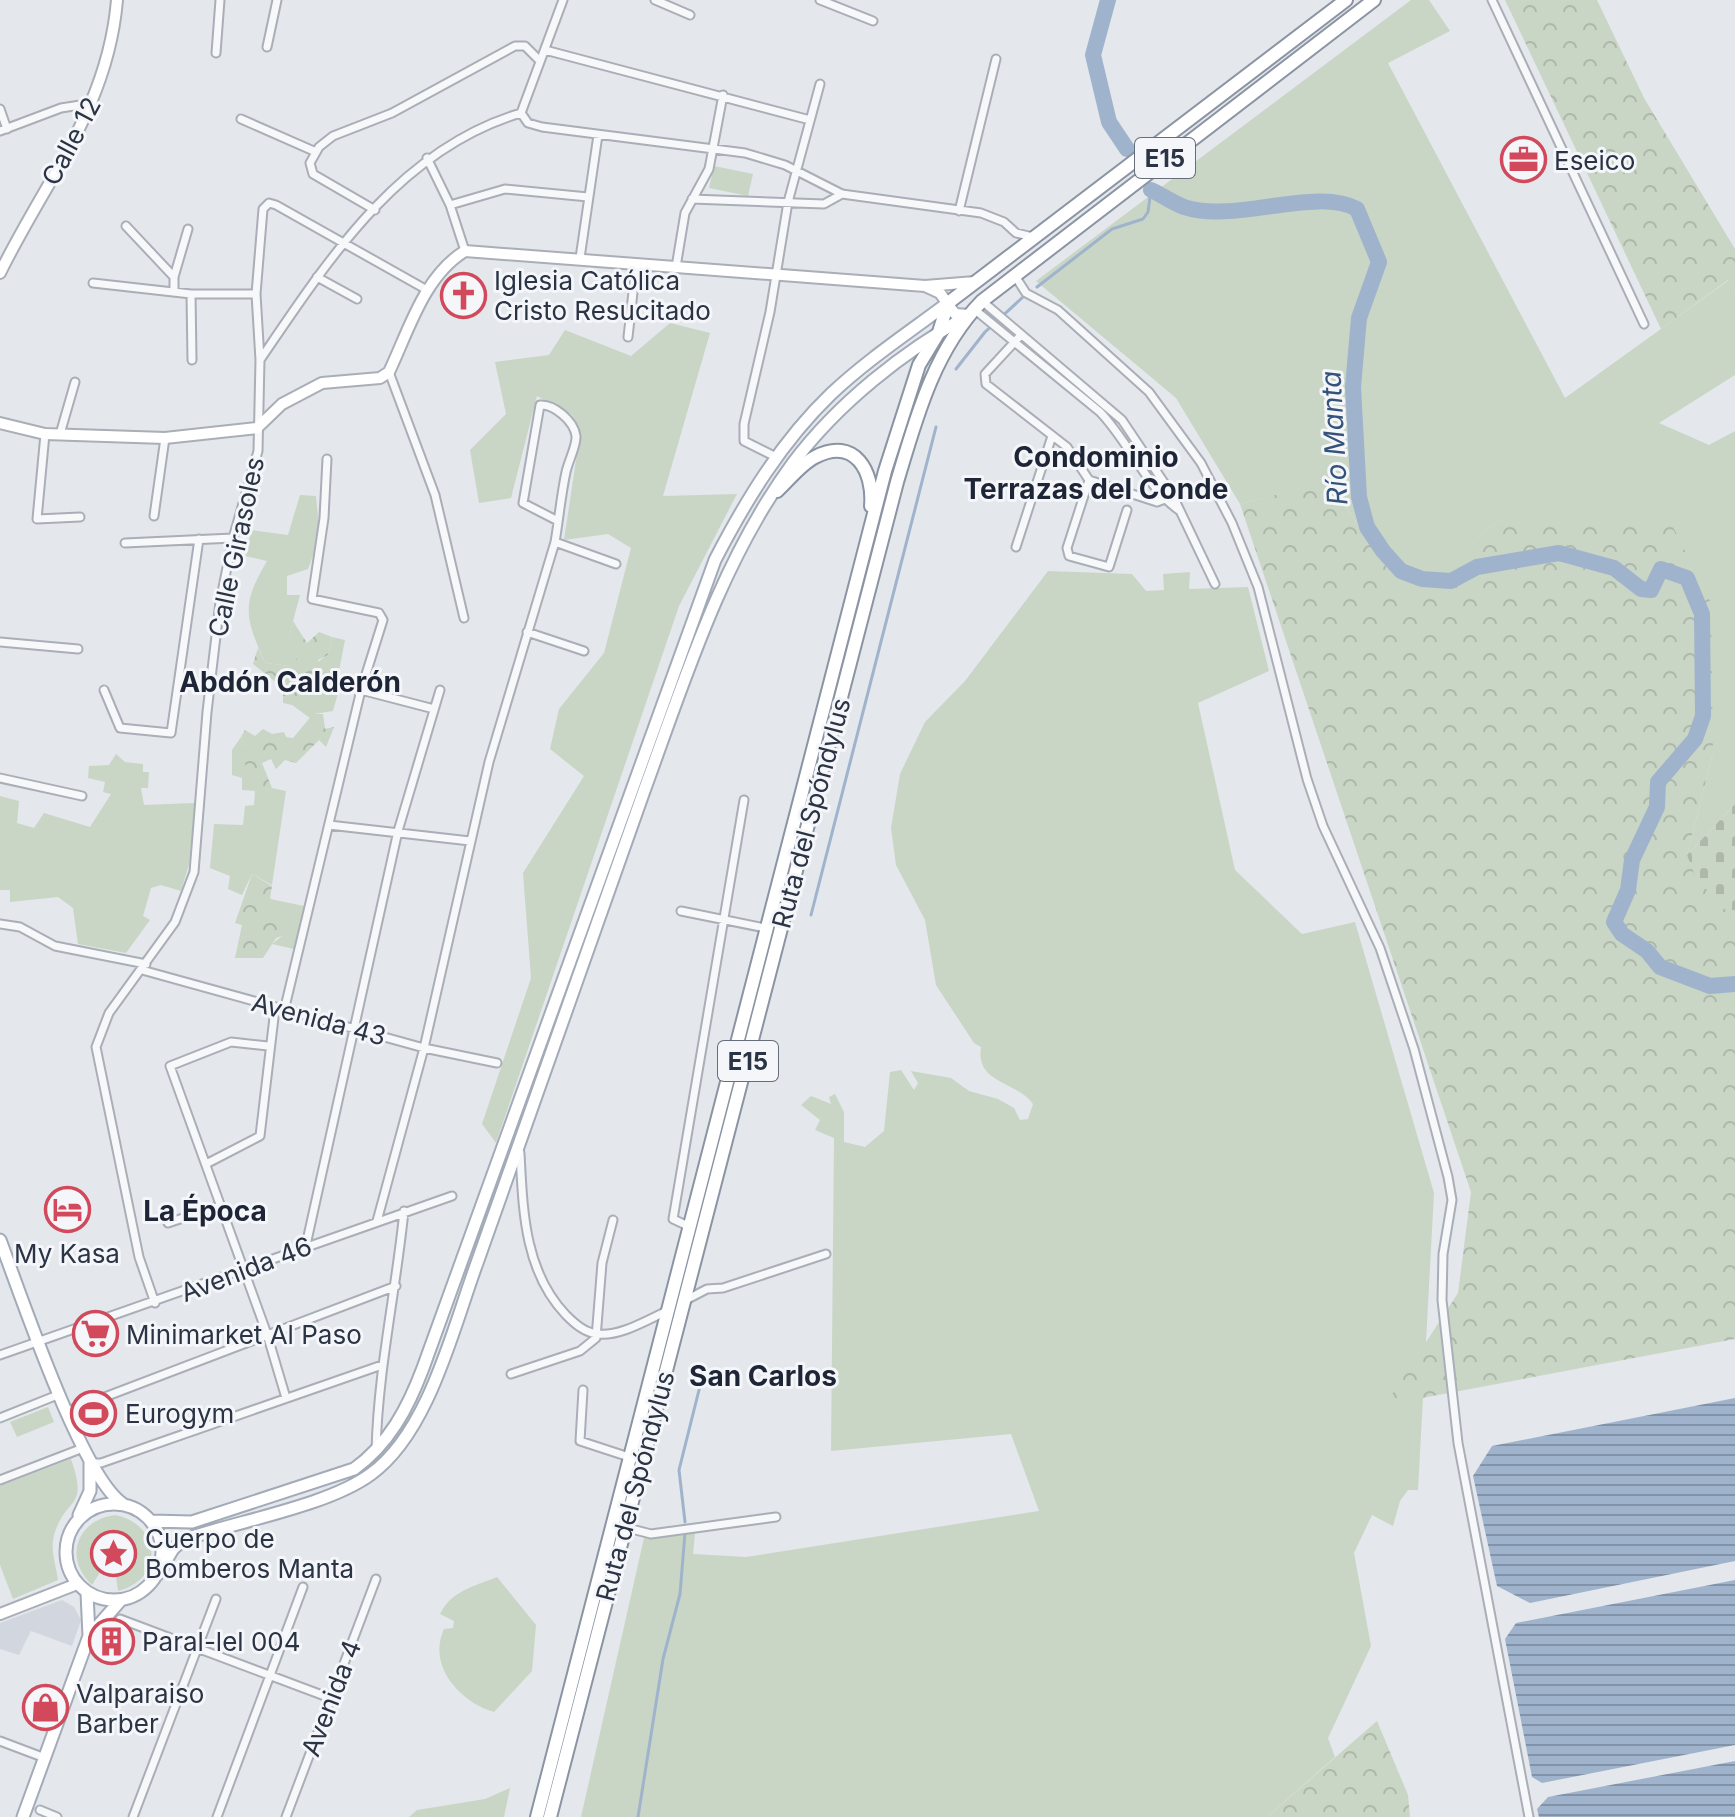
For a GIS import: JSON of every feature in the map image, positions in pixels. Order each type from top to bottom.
[{"type":"highway","name":"E15","points":[[948,303],[1346,0]]},
{"type":"highway","name":"Ruta del Spóndylus","points":[[550,1817],[900,471],[927,385],[975,308],[1374,0]]},
{"type":"highway","name":"Ruta del Spóndylus","points":[[537,1817],[765,928],[868,541],[909,392],[919,365],[939,332],[948,303]]},
{"type":"highway","points":[[777,491],[818,455],[835,452],[857,458],[867,470],[872,485],[868,541]]},
{"type":"main road","points":[[151,1521],[192,1522],[354,1469],[376,1452],[401,1418],[419,1380],[715,560],[776,457],[831,394],[948,303]]},
{"type":"main road","points":[[23,1817],[89,1636],[120,1601],[148,1587],[173,1549],[183,1540],[335,1494],[373,1473],[400,1444],[431,1387],[714,603],[741,547],[793,464],[842,411],[939,332],[975,308]]},
{"type":"main road","points":[[0,1240],[5,1269],[40,1341],[90,1463],[110,1495],[139,1510],[151,1521],[162,1546],[158,1574]]},
{"type":"main road","points":[[90,1463],[90,1491],[67,1540],[65,1552],[77,1584],[87,1593],[120,1601]]},
{"type":"main road","points":[[78,1520],[98,1506],[123,1504]]},
{"type":"main road","points":[[87,1593],[89,1636]]},
{"type":"street","name":"Calle 12","points":[[0,273],[25,221],[94,103],[112,35],[117,0]]},
{"type":"street","points":[[216,53],[220,0]]},
{"type":"street","points":[[267,47],[277,0]]},
{"type":"street","points":[[521,113],[563,0]]},
{"type":"street","points":[[655,0],[690,15]]},
{"type":"street","points":[[820,0],[873,21]]},
{"type":"street","points":[[1492,0],[1644,324]]},
{"type":"street","points":[[375,210],[313,174],[309,166],[316,152],[333,136],[427,96],[515,46],[525,46],[539,60]]},
{"type":"street","points":[[545,50],[810,120]]},
{"type":"street","points":[[959,211],[996,59]]},
{"type":"street","points":[[776,457],[744,441],[743,430],[770,312],[788,202],[820,84]]},
{"type":"street","points":[[676,267],[685,213],[705,180],[723,95]]},
{"type":"street","points":[[0,109],[3,130],[61,108],[94,103]]},
{"type":"street","points":[[521,113],[528,123],[598,135],[714,147],[785,165],[842,194],[981,213],[1004,222],[1016,233],[1033,237]]},
{"type":"street","points":[[260,360],[342,242],[427,158],[503,118],[521,113]]},
{"type":"street","points":[[241,119],[316,152]]},
{"type":"street","points":[[580,258],[598,135]]},
{"type":"street","points":[[427,158],[450,205],[465,251]]},
{"type":"street","points":[[450,205],[505,189],[588,197]]},
{"type":"street","points":[[692,199],[830,203],[842,194]]},
{"type":"street","name":"Calle Girasoles","points":[[155,1303],[139,1257],[96,1047],[109,1013],[175,922],[194,872],[220,602],[233,538],[254,469],[260,360],[256,294],[262,218],[269,203],[342,242]]},
{"type":"street","points":[[126,226],[174,277]]},
{"type":"street","points":[[174,291],[174,277],[188,229]]},
{"type":"street","points":[[342,242],[427,290]]},
{"type":"street","points":[[0,423],[45,434],[165,438],[257,428],[282,404],[312,387],[322,383],[380,378],[389,372],[427,290],[451,259],[465,251],[925,286],[975,282]]},
{"type":"street","points":[[628,337],[636,265]]},
{"type":"street","points":[[1015,276],[1026,293],[1058,310],[1149,392],[1201,463],[1258,587],[1307,779],[1323,826],[1380,948],[1414,1049],[1448,1177],[1451,1208],[1443,1254],[1442,1300],[1458,1443],[1529,1817]]},
{"type":"street","points":[[317,277],[357,299]]},
{"type":"street","points":[[93,283],[191,294],[256,294]]},
{"type":"street","points":[[925,286],[940,293],[955,314],[975,308],[996,313],[1088,397],[1182,512],[1215,584]]},
{"type":"street","points":[[191,294],[192,360]]},
{"type":"street","points":[[975,308],[1050,373],[1122,420],[1169,498]]},
{"type":"street","points":[[1021,335],[985,374],[984,382],[1074,454],[1089,480],[1157,502],[1169,498]]},
{"type":"street","points":[[1050,373],[1056,365]]},
{"type":"street","points":[[389,372],[435,495],[464,618]]},
{"type":"street","points":[[60,434],[75,382]]},
{"type":"street","points":[[377,1221],[424,1048],[470,841],[555,542],[571,449],[577,439],[573,426],[547,404],[540,405],[523,503],[558,521]]},
{"type":"street","points":[[1114,426],[1122,420]]},
{"type":"street","points":[[45,434],[37,519],[80,517]]},
{"type":"street","points":[[1016,547],[1052,436]]},
{"type":"street","points":[[154,516],[165,438]]},
{"type":"street","points":[[284,1011],[382,615],[312,599],[324,518],[327,459]]},
{"type":"street","points":[[1089,480],[1067,548],[1069,556],[1109,567],[1127,510]]},
{"type":"street","points":[[125,543],[233,538]]},
{"type":"street","points":[[104,690],[120,728],[171,733],[199,539]]},
{"type":"street","points":[[555,542],[616,564]]},
{"type":"street","points":[[527,632],[584,651]]},
{"type":"street","points":[[0,642],[78,649]]},
{"type":"street","points":[[361,690],[434,709]]},
{"type":"street","points":[[306,1245],[398,831],[440,690]]},
{"type":"street","points":[[0,778],[82,796]]},
{"type":"street","points":[[688,1226],[675,1223],[673,1219],[744,800]]},
{"type":"street","points":[[329,825],[470,841]]},
{"type":"street","points":[[681,911],[765,928]]},
{"type":"street","name":"Avenida 43","points":[[0,924],[20,927],[55,946],[144,967],[275,1009],[424,1048],[497,1063]]},
{"type":"street","points":[[206,1164],[260,1136],[268,1046],[275,1009]]},
{"type":"street","points":[[268,1046],[231,1042],[170,1066],[267,1334],[286,1398]]},
{"type":"street","points":[[519,1143],[527,1237],[538,1273],[567,1315],[580,1328],[597,1334],[622,1330],[667,1311]]},
{"type":"street","name":"Avenida 46","points":[[0,1355],[452,1196]]},
{"type":"street","points":[[168,1223],[219,1206]]},
{"type":"street","points":[[376,1452],[382,1365],[396,1286],[404,1211]]},
{"type":"street","points":[[511,1374],[590,1346],[597,1334],[602,1263],[613,1220]]},
{"type":"street","points":[[684,1301],[707,1289],[723,1288],[826,1254]]},
{"type":"street","points":[[68,1411],[396,1286]]},
{"type":"street","points":[[90,1463],[101,1463],[382,1365]]},
{"type":"street","points":[[583,1390],[580,1441],[629,1457]]},
{"type":"street","points":[[0,1418],[60,1394]]},
{"type":"street","points":[[0,1480],[83,1448]]},
{"type":"street","points":[[624,1527],[651,1534],[776,1517]]},
{"type":"street","name":"Avenida 4","points":[[286,1817],[376,1579]]},
{"type":"street","points":[[0,1614],[77,1584]]},
{"type":"street","points":[[217,1817],[303,1587]]},
{"type":"street","points":[[133,1817],[216,1599]]},
{"type":"street","points":[[120,1619],[330,1698]]},
{"type":"street","points":[[0,1741],[45,1758]]},
{"type":"street","points":[[40,1810],[57,1817]]},
{"type":"shaded area","points":[[62,1600],[74,1607],[81,1620],[72,1646],[31,1631],[19,1655],[0,1649],[0,1623]]},
{"type":"green space","points":[[1411,0],[1429,0],[1450,31],[1388,63],[1565,398],[1729,280],[1735,290],[1735,375],[1659,423],[1709,445],[1735,431],[1735,804],[1687,855],[1713,753],[1502,518],[1407,598],[1329,482],[1240,504],[1176,398],[1036,281]]},
{"type":"green space","points":[[1505,0],[1597,0],[1644,98],[1735,249],[1735,290],[1728,280],[1661,329]]},
{"type":"green space","points":[[714,166],[753,174],[748,196],[709,188]]},
{"type":"green space","points":[[670,323],[710,333],[663,496],[737,494],[679,606],[496,1143],[482,1124],[531,978],[523,873],[584,776],[550,749],[559,709],[604,653],[631,548],[608,534],[564,540],[580,434],[572,415],[537,396],[511,498],[479,503],[470,450],[506,414],[495,362],[549,355],[565,330],[631,356]]},
{"type":"green space","points":[[1328,481],[1407,597],[1502,518],[1669,519],[1711,603],[1713,753],[1687,855],[1735,920],[1735,1339],[1385,1405],[1458,1293],[1471,1192],[1240,504]]},
{"type":"green space","points":[[300,495],[316,496],[320,537],[308,569],[287,576],[287,595],[300,595],[289,636],[300,656],[290,666],[265,663],[253,634],[249,611],[253,589],[267,561],[246,556],[251,530],[288,535]]},
{"type":"green space","points":[[1048,571],[1132,574],[1146,591],[1164,590],[1163,574],[1190,572],[1189,589],[1248,587],[1269,671],[1198,703],[1235,870],[1302,934],[1355,922],[1434,1193],[1418,1490],[1408,1490],[1400,1501],[1393,1526],[1372,1515],[1354,1553],[1371,1646],[1328,1738],[1335,1757],[1267,1817],[581,1817],[644,1538],[695,1533],[693,1554],[746,1557],[1039,1511],[1011,1434],[831,1451],[834,1138],[815,1130],[820,1120],[801,1105],[811,1096],[831,1104],[829,1097],[835,1094],[844,1112],[844,1142],[865,1147],[884,1131],[890,1072],[901,1070],[914,1090],[918,1083],[911,1071],[951,1078],[969,1091],[998,1099],[1014,1108],[1020,1120],[1028,1119],[1033,1104],[984,1068],[981,1047],[974,1043],[936,985],[925,920],[896,865],[891,828],[900,774],[925,722],[965,681]]},
{"type":"green space","points":[[293,621],[307,643],[319,632],[332,637],[328,655],[318,660],[325,674],[322,691],[304,692],[292,705],[283,703],[283,688],[253,664],[258,648],[265,663],[290,666],[299,656],[289,636]]},
{"type":"green space","points":[[332,637],[345,640],[338,676],[345,678],[342,693],[338,693],[333,711],[314,714],[310,718],[292,705],[312,671],[328,655]]},
{"type":"green space","points":[[313,714],[323,714],[325,729],[334,727],[326,747],[319,740],[296,763],[285,760],[276,769],[271,759],[262,763],[272,788],[267,791],[252,779],[245,765],[243,752],[251,746],[245,745],[241,737],[245,730],[255,736],[263,729],[272,734],[284,732],[286,737],[293,738]]},
{"type":"green space","points":[[241,737],[245,745],[252,746],[266,791],[272,788],[286,791],[272,885],[252,874],[242,895],[228,889],[230,876],[210,868],[214,824],[243,825],[245,806],[254,805],[255,791],[242,790],[242,778],[232,775],[232,750]]},
{"type":"green space","points":[[116,754],[125,762],[143,764],[143,772],[149,772],[148,788],[141,788],[144,805],[195,803],[189,864],[181,891],[161,885],[151,888],[143,916],[150,920],[126,953],[78,944],[73,908],[58,897],[10,902],[10,890],[0,890],[0,796],[19,801],[17,823],[34,828],[44,813],[90,827],[111,794],[103,792],[105,782],[88,778],[89,766],[109,765]]},
{"type":"green space","points":[[1735,804],[1735,920],[1696,878],[1687,855]]},
{"type":"green space","points":[[252,874],[272,886],[270,898],[283,908],[282,922],[295,918],[300,930],[291,940],[282,936],[276,938],[263,958],[235,958],[242,925],[235,923]]},
{"type":"green space","points":[[270,899],[309,907],[298,950],[272,944],[282,936],[282,923]]},
{"type":"green space","points":[[48,1407],[54,1422],[17,1437],[10,1422]]},
{"type":"green space","points":[[71,1459],[78,1487],[74,1502],[59,1522],[54,1535],[53,1552],[58,1580],[13,1599],[0,1565],[0,1486]]},
{"type":"green space","points":[[115,1515],[130,1520],[141,1529],[149,1540],[151,1552],[150,1564],[144,1575],[133,1585],[118,1591],[115,1569],[104,1566],[92,1585],[78,1563],[77,1552],[83,1532],[91,1524]]},
{"type":"green space","points":[[497,1577],[536,1625],[532,1671],[494,1712],[469,1700],[443,1669],[440,1643],[444,1629],[453,1628],[454,1621],[440,1614],[457,1595]]},
{"type":"green space","points":[[1377,1721],[1408,1795],[1410,1817],[1267,1817]]},
{"type":"green space","points":[[510,1788],[504,1817],[409,1817],[417,1810],[485,1799]]},
{"type":"water","points":[[1735,1398],[1735,1561],[1530,1603],[1497,1586],[1473,1476],[1492,1446]]},
{"type":"water","points":[[113,1536],[125,1540],[129,1552],[125,1564],[113,1568],[101,1564],[97,1552],[101,1540]]},
{"type":"water","points":[[1735,1580],[1735,1745],[1542,1783],[1532,1777],[1505,1639],[1516,1623]]},
{"type":"water","points":[[1735,1761],[1735,1817],[1539,1817],[1537,1809],[1548,1797]]},
{"type":"waterway","name":"Río Manta","points":[[1108,0],[1093,55],[1109,122],[1127,149]]},
{"type":"waterway","points":[[1037,287],[1112,229],[1143,219],[1148,212],[1151,190]]},
{"type":"waterway","name":"Río Manta","points":[[1151,190],[1184,207],[1204,211],[1320,201],[1357,209],[1379,262],[1359,318],[1353,387],[1359,497],[1367,527],[1401,571],[1422,579],[1451,581],[1477,567],[1559,553],[1614,568],[1641,589],[1651,590],[1661,569],[1687,578],[1702,614],[1703,716],[1695,739],[1658,782],[1657,807],[1632,860],[1628,890],[1614,922],[1622,934],[1647,951],[1660,967],[1710,986],[1735,984]]},
{"type":"waterway","points":[[956,369],[985,332],[1023,297]]},
{"type":"waterway","points":[[811,915],[936,427]]},
{"type":"waterway","points":[[685,1522],[679,1470],[703,1374]]},
{"type":"waterway","points":[[638,1817],[663,1659],[680,1594],[685,1533]]},
{"type":"place","name":"Eseico","points":[[1523,160]]},
{"type":"place","name":"Iglesia Católica Cristo Resucitado","points":[[463,295]]},
{"type":"place","name":"My Kasa","points":[[67,1210]]},
{"type":"place","name":"Minimarket Al Paso","points":[[95,1334]]},
{"type":"place","name":"Eurogym","points":[[94,1413]]},
{"type":"place","name":"Cuerpo de Bomberos Manta","points":[[114,1553]]},
{"type":"place","name":"Paral-lel 004","points":[[111,1641]]},
{"type":"place","name":"Valparaiso Barber","points":[[45,1708]]},
{"type":"district","name":"Condominio Terrazas del Conde","points":[[1096,473]]},
{"type":"district","name":"Abdón Calderón","points":[[290,682]]},
{"type":"district","name":"La Época","points":[[205,1211]]},
{"type":"district","name":"San Carlos","points":[[763,1376]]}]
